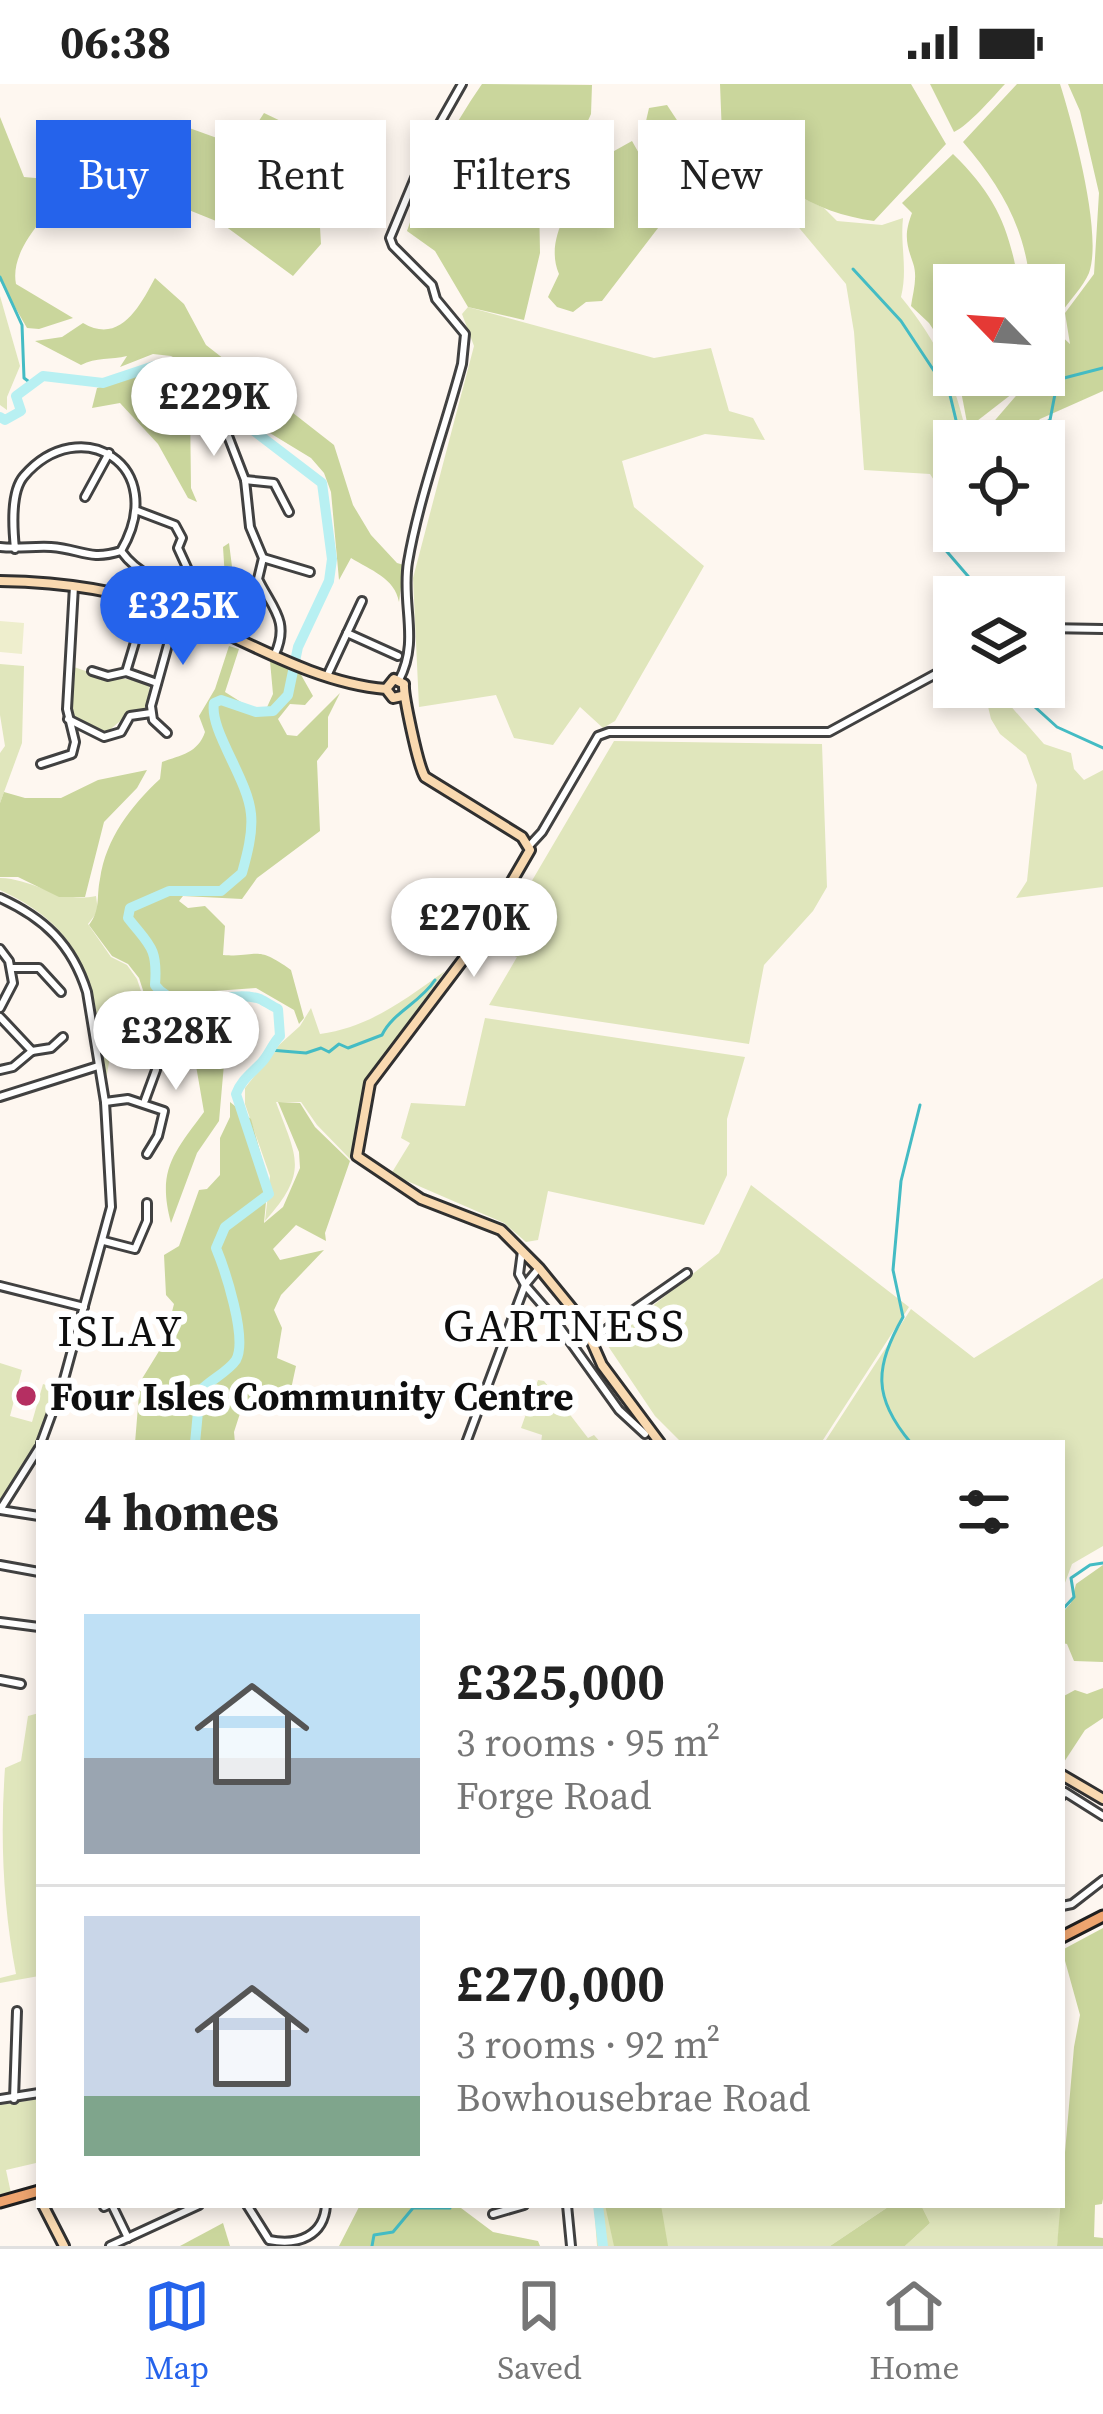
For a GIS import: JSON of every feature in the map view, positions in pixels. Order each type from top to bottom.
[{"type":"main road","points":[[1065,1935],[1103,1916]]},
{"type":"main road","points":[[0,2202],[36,2196]]},
{"type":"street","points":[[399,680],[411,653],[405,606],[408,562],[465,346],[460,325],[390,238],[432,137],[462,84]]},
{"type":"street","points":[[224,423],[245,480],[250,527],[263,558],[258,579],[282,624],[280,656]]},
{"type":"street","points":[[15,549],[16,491],[24,476],[73,447],[109,453],[137,491],[139,511],[121,551]]},
{"type":"street","points":[[85,497],[109,453]]},
{"type":"street","points":[[245,480],[274,483],[289,512]]},
{"type":"street","points":[[121,551],[134,568],[149,576],[187,586],[189,572],[178,548],[182,538],[175,525],[139,511]]},
{"type":"street","points":[[0,547],[55,547],[89,557],[121,551]]},
{"type":"street","points":[[263,558],[310,572]]},
{"type":"street","points":[[0,581],[74,586],[144,600],[342,682],[386,689],[393,698],[402,696]]},
{"type":"street","points":[[40,764],[72,754],[75,742],[68,719],[74,586]]},
{"type":"street","points":[[327,676],[362,601]]},
{"type":"street","points":[[167,733],[158,728],[151,713],[177,612]]},
{"type":"street","points":[[1065,628],[1103,629]]},
{"type":"street","points":[[347,633],[378,652],[398,656]]},
{"type":"street","points":[[126,673],[135,642]]},
{"type":"street","points":[[92,671],[108,676],[126,673],[157,683]]},
{"type":"street","points":[[645,1435],[602,1366],[583,1322],[501,1230],[441,1209],[358,1158],[370,1083],[478,940],[598,736],[609,732],[830,732],[933,676]]},
{"type":"street","points":[[386,689],[390,681],[399,680]]},
{"type":"street","points":[[399,680],[405,688],[402,696]]},
{"type":"street","points":[[402,696],[409,707],[424,777],[530,845]]},
{"type":"street","points":[[68,719],[104,737],[121,732],[130,716],[151,713]]},
{"type":"street","points":[[0,899],[36,915],[78,964],[105,1102],[111,1207],[42,1440]]},
{"type":"street","points":[[0,949],[13,983],[0,1012],[32,1051]]},
{"type":"street","points":[[11,968],[39,968],[61,992]]},
{"type":"street","points":[[0,1070],[13,1067],[32,1051],[51,1048],[63,1037]]},
{"type":"street","points":[[0,1097],[98,1066]]},
{"type":"street","points":[[144,1102],[156,1070]]},
{"type":"street","points":[[142,1076],[152,1079]]},
{"type":"street","points":[[105,1102],[128,1099],[163,1110],[176,1109]]},
{"type":"street","points":[[147,1154],[158,1136],[163,1110]]},
{"type":"street","points":[[103,1240],[135,1249],[147,1221],[147,1204]]},
{"type":"street","points":[[522,1251],[519,1274],[525,1285],[619,1410],[645,1435]]},
{"type":"street","points":[[467,1440],[525,1285],[539,1268]]},
{"type":"street","points":[[590,1340],[687,1273]]},
{"type":"street","points":[[0,1286],[84,1307]]},
{"type":"street","points":[[36,1453],[0,1510],[36,1516]]},
{"type":"street","points":[[0,1565],[36,1571]]},
{"type":"street","points":[[0,1622],[36,1628]]},
{"type":"street","points":[[0,1680],[21,1684]]},
{"type":"street","points":[[1065,1777],[1103,1799]]},
{"type":"street","points":[[1065,1793],[1103,1816]]},
{"type":"street","points":[[1065,1905],[1103,1880]]},
{"type":"street","points":[[14,2099],[16,2011]]},
{"type":"street","points":[[0,2099],[36,2094]]},
{"type":"street","points":[[45,2208],[64,2246]]},
{"type":"street","points":[[109,2208],[128,2238]]},
{"type":"street","points":[[171,2208],[175,2216]]},
{"type":"street","points":[[110,2246],[192,2208]]},
{"type":"street","points":[[249,2208],[269,2240],[289,2244],[313,2235],[323,2225],[326,2208]]},
{"type":"street","points":[[493,2214],[514,2208]]},
{"type":"street","points":[[567,2208],[571,2246]]},
{"type":"green space","points":[[482,84],[592,85],[588,120],[460,119]]},
{"type":"green space","points":[[720,84],[911,84],[946,144],[874,221],[805,198],[805,120],[721,120]]},
{"type":"green space","points":[[930,84],[1005,84],[954,132]]},
{"type":"green space","points":[[1017,84],[1060,84],[1085,179],[1092,233],[1089,273],[1065,307],[1065,264],[1027,264],[1008,208],[963,142]]},
{"type":"green space","points":[[1068,84],[1103,84],[1103,391],[1039,420],[995,420],[1016,396],[1065,396],[1065,339],[1070,344],[1065,313],[1094,274],[1099,193],[1080,111]]},
{"type":"green space","points":[[667,105],[677,120],[646,120],[649,108]]},
{"type":"green space","points":[[0,117],[24,177],[36,178],[36,228],[19,257],[16,284],[73,318],[27,328],[0,281]]},
{"type":"green space","points":[[191,129],[215,137],[215,221],[191,211]]},
{"type":"green space","points":[[632,141],[638,152],[638,228],[658,228],[602,301],[586,302],[573,312],[557,307],[548,297],[559,274],[557,238],[560,228],[614,228],[614,151]]},
{"type":"green space","points":[[953,154],[980,184],[1011,246],[1015,264],[933,264],[933,329],[911,306],[915,274],[907,238],[912,213],[902,203]]},
{"type":"green space","points":[[805,199],[837,221],[882,225],[903,218],[901,297],[933,344],[933,396],[956,396],[963,420],[933,420],[933,479],[930,474],[864,470],[846,284],[799,228],[805,228]]},
{"type":"green space","points":[[410,223],[410,228],[540,228],[540,253],[524,320],[468,307],[435,251],[407,231]]},
{"type":"green space","points":[[228,228],[320,228],[321,244],[293,276]]},
{"type":"green space","points":[[155,278],[184,304],[206,345],[334,445],[353,505],[371,535],[404,565],[399,602],[387,581],[351,558],[339,580],[331,492],[311,458],[260,427],[185,363],[153,354],[120,367],[127,356],[81,365],[35,341],[62,337],[83,323],[96,329],[118,326],[135,310]]},
{"type":"green space","points":[[0,296],[20,366],[7,397],[7,410],[0,405]]},
{"type":"green space","points":[[468,307],[654,358],[711,348],[729,411],[753,418],[765,440],[705,434],[622,461],[634,507],[704,566],[615,721],[603,728],[580,707],[553,745],[514,738],[496,695],[419,707],[413,578],[474,346],[462,314]]},
{"type":"green space","points":[[153,369],[174,378],[181,376],[190,405],[191,488],[197,502],[188,498],[158,444],[120,403],[92,408],[97,388]]},
{"type":"green space","points":[[962,396],[1009,396],[978,420],[966,420]]},
{"type":"green space","points":[[229,543],[237,606],[246,630],[233,624],[227,610],[223,547]]},
{"type":"green space","points":[[0,621],[24,623],[22,654],[0,652]]},
{"type":"green space","points":[[229,646],[239,649],[225,692],[263,716],[273,694],[270,661],[300,673],[313,696],[305,705],[290,704],[278,719],[287,735],[297,736],[340,693],[328,717],[328,747],[317,761],[320,831],[257,878],[242,899],[183,896],[179,901],[188,908],[205,906],[225,926],[223,955],[263,955],[291,970],[304,1018],[299,1024],[294,1010],[256,988],[200,992],[206,1016],[223,1031],[226,1042],[211,1045],[224,1064],[219,1121],[197,1153],[171,1223],[167,1176],[204,1112],[194,1054],[179,1035],[154,1024],[139,978],[128,964],[112,956],[89,925],[97,908],[103,864],[121,824],[160,779],[162,762],[188,752],[202,739],[205,732],[199,716],[215,689]]},
{"type":"green space","points":[[0,664],[24,666],[22,743],[0,803],[0,753],[5,746]]},
{"type":"green space","points":[[74,667],[150,684],[146,710],[125,717],[106,733],[71,717]]},
{"type":"green space","points":[[988,708],[1012,708],[1044,744],[1071,753],[1074,769],[1084,780],[1103,770],[1103,887],[1016,898],[1027,881],[1037,785],[1026,755],[1000,734]]},
{"type":"green space","points":[[614,741],[822,744],[827,887],[813,911],[764,965],[749,1044],[489,1005],[517,957],[493,947]]},
{"type":"green space","points":[[147,770],[137,788],[104,822],[85,897],[59,897],[18,877],[0,877],[4,792],[25,798],[61,798],[98,780]]},
{"type":"green space","points":[[0,878],[70,897],[96,896],[98,911],[88,924],[111,957],[127,965],[137,979],[152,1024],[159,1029],[111,1052],[106,1079],[83,966],[53,924],[0,890]]},
{"type":"green space","points":[[445,971],[366,1080],[350,1159],[301,1102],[276,1102],[293,1151],[294,1176],[265,1221],[270,1176],[245,1104],[245,1088],[311,1008],[320,1034],[338,1030],[386,1011]]},
{"type":"green space","points":[[485,1018],[745,1057],[727,1119],[727,1175],[704,1225],[548,1191],[538,1240],[526,1242],[504,1223],[391,1174],[410,1143],[401,1138],[411,1103],[465,1106]]},
{"type":"green space","points":[[230,1102],[251,1119],[268,1180],[264,1223],[283,1207],[300,1168],[299,1152],[278,1102],[300,1103],[315,1127],[350,1161],[326,1241],[296,1225],[273,1249],[280,1260],[324,1250],[281,1295],[274,1310],[282,1328],[277,1358],[296,1366],[288,1403],[243,1404],[235,1440],[135,1440],[140,1382],[164,1343],[174,1304],[166,1295],[164,1255],[179,1246],[199,1190],[207,1189],[220,1175],[220,1138],[230,1117]]},
{"type":"green space","points":[[751,1185],[909,1307],[823,1440],[679,1440],[655,1416],[606,1343],[719,1253]]},
{"type":"green space","points":[[1103,1278],[1103,1546],[1072,1564],[1065,1583],[1065,1440],[826,1440],[911,1309],[974,1358]]},
{"type":"green space","points":[[0,1363],[22,1370],[10,1416],[32,1422],[43,1384],[57,1389],[35,1449],[0,1501]]},
{"type":"green space","points":[[538,1380],[544,1381],[588,1438],[594,1435],[598,1440],[541,1440],[542,1435],[521,1428]]},
{"type":"green space","points":[[1103,1565],[1103,1662],[1074,1661],[1065,1644],[1065,1610],[1076,1584]]},
{"type":"green space","points":[[1103,1688],[1103,1718],[1085,1730],[1065,1760],[1065,1695],[1075,1690],[1087,1694]]},
{"type":"green space","points":[[36,1714],[36,1977],[0,1983],[0,1978],[16,1974],[4,1871],[5,1768],[21,1761],[28,1716]]},
{"type":"green space","points":[[1103,1928],[1103,2199],[1095,2205],[1094,2237],[1103,2238],[1103,2246],[1057,2246],[1060,2208],[1065,2208],[1065,2152],[1080,2015],[1065,1948]]},
{"type":"green space","points":[[36,2099],[36,2163],[6,2170],[11,2193],[0,2194],[0,2105]]},
{"type":"green space","points":[[358,2208],[461,2208],[493,2232],[538,2241],[540,2246],[339,2246]]},
{"type":"green space","points":[[594,2208],[887,2208],[830,2246],[597,2246]]},
{"type":"green space","points":[[606,2208],[662,2208],[668,2246],[614,2246]]},
{"type":"green space","points":[[887,2208],[922,2208],[930,2223],[905,2246],[830,2246]]},
{"type":"green space","points":[[922,2208],[1062,2208],[1057,2246],[905,2246],[930,2223]]},
{"type":"green space","points":[[223,2223],[230,2246],[180,2246]]},
{"type":"waterway","points":[[853,269],[901,321],[950,395],[956,420]]},
{"type":"waterway","points":[[0,277],[22,325],[24,378],[32,384]]},
{"type":"waterway","points":[[0,417],[5,420],[21,411],[16,396],[43,376],[103,383],[157,365],[177,372],[322,483],[332,559],[329,581],[298,647],[288,695],[273,711],[256,712],[221,700],[214,703],[217,727],[251,814],[242,873],[221,891],[169,891],[130,908],[128,918],[150,947],[155,985],[165,994],[190,1001],[247,997],[278,1009],[280,1036],[236,1094],[269,1194],[225,1227],[216,1248],[234,1304],[239,1350],[233,1364],[200,1391],[195,1440]]},
{"type":"waterway","points":[[1050,420],[1064,378],[1103,368]]},
{"type":"waterway","points":[[947,552],[968,576]]},
{"type":"waterway","points":[[1036,708],[1057,727],[1103,748]]},
{"type":"waterway","points":[[270,1050],[306,1053],[321,1048],[329,1052],[339,1044],[348,1048],[382,1035],[435,980]]},
{"type":"waterway","points":[[909,1440],[889,1411],[882,1382],[887,1351],[903,1317],[893,1270],[901,1181],[920,1105]]},
{"type":"waterway","points":[[1065,1607],[1074,1597],[1071,1578],[1090,1565],[1103,1563]]},
{"type":"waterway","points":[[372,2246],[374,2235],[393,2232],[413,2208],[450,2208]]},
{"type":"waterway","points":[[598,2208],[603,2246]]},
{"type":"place","name":"Four Isles Community Centre","points":[[26,1396]]},
{"type":"district","name":"GARTNESS","points":[[565,1325]]},
{"type":"district","name":"ISLAY","points":[[121,1331]]}]
